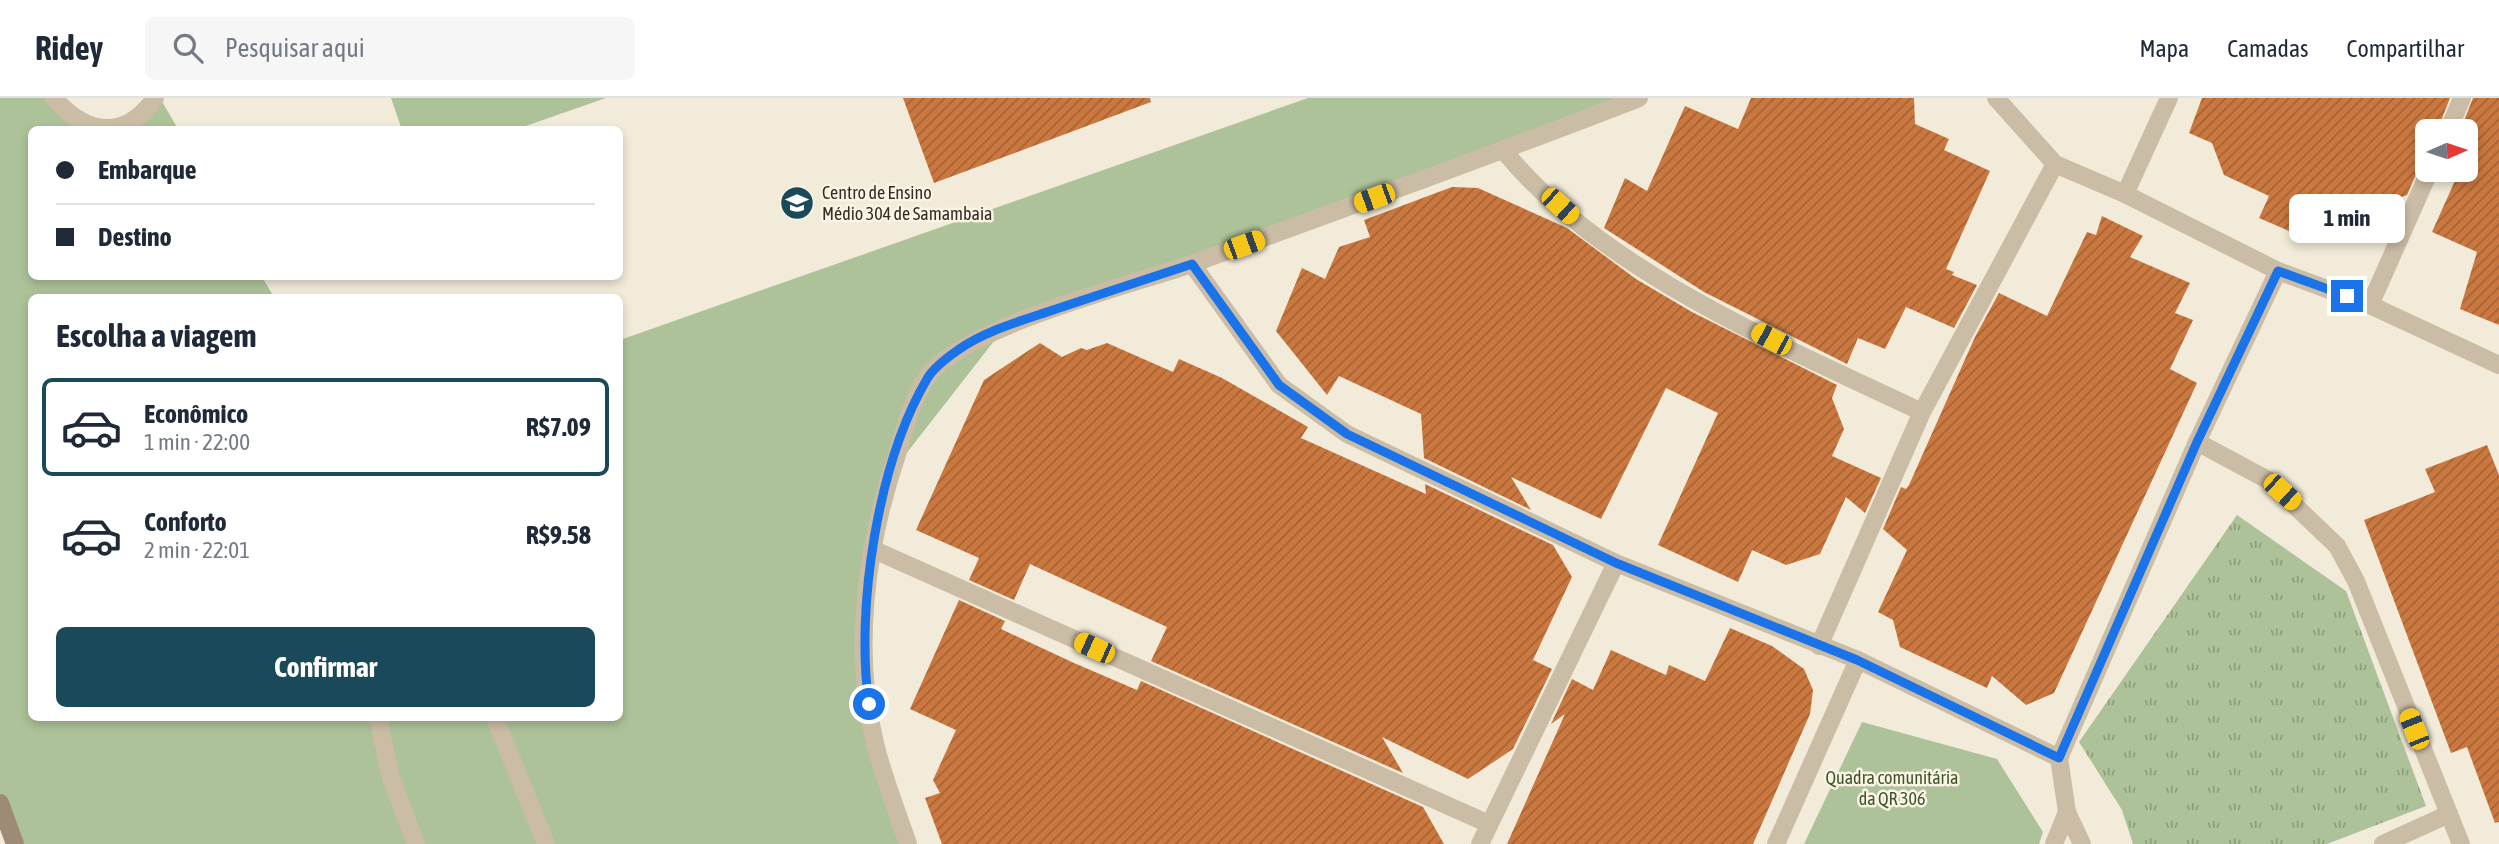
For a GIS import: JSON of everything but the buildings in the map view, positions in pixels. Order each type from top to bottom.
[{"type":"main road","points":[[0,803],[15,844]]},
{"type":"street","points":[[54,98],[66,112],[83,123],[96,126]]},
{"type":"street","points":[[127,126],[145,113],[155,98]]},
{"type":"street","points":[[908,844],[875,742],[866,685],[864,619],[872,549],[891,473],[910,416],[928,376],[959,349],[1005,327],[1192,264],[1504,151],[1639,98]]},
{"type":"street","points":[[1996,98],[2054,164],[2125,194],[2278,271],[2370,305],[2499,365]]},
{"type":"street","points":[[2125,194],[2169,98]]},
{"type":"street","points":[[2453,119],[2462,98]]},
{"type":"street","points":[[1504,151],[1522,173],[1579,223],[1664,281],[1792,351],[1922,412]]},
{"type":"street","points":[[1819,646],[1922,412],[2054,164]]},
{"type":"street","points":[[2370,305],[2425,182]]},
{"type":"street","points":[[1192,264],[1279,385],[1347,434],[1616,563],[1857,660],[2059,758]]},
{"type":"street","points":[[2082,844],[2067,812],[2059,758],[2197,442],[2278,271]]},
{"type":"street","points":[[2197,442],[2268,480],[2337,546],[2356,581],[2461,844]]},
{"type":"street","points":[[872,549],[1489,824]]},
{"type":"street","points":[[1480,844],[1616,563]]},
{"type":"street","points":[[1776,844],[1857,660]]},
{"type":"street","points":[[379,721],[391,778],[416,844]]},
{"type":"street","points":[[496,721],[546,844]]},
{"type":"street","points":[[2053,844],[2067,812]]},
{"type":"street","points":[[2383,844],[2449,814]]},
{"type":"green space","points":[[0,98],[54,98],[101,126],[28,126],[28,280],[264,280],[272,294],[28,294],[28,721],[623,721],[623,339],[1308,98],[1639,98],[1005,327],[891,473],[872,549],[867,685],[908,844],[15,844],[0,803]]},
{"type":"green space","points":[[160,98],[176,126],[108,126]]},
{"type":"green space","points":[[391,98],[606,98],[526,126],[401,126]]},
{"type":"green space","points":[[2237,515],[2346,591],[2426,806],[2327,844],[2133,844],[2122,810],[2079,742]]},
{"type":"green space","name":"Quadra comunitária da QR 306","points":[[1862,722],[1997,759],[2043,832],[2039,844],[1804,844]]},
{"type":"place","name":"Centro de Ensino Médio 304 de Samambaia","points":[[797,203]]},
{"type":"route","points":[[869,704],[864,619],[872,549],[891,473],[910,416],[928,376],[959,349],[1005,327],[1192,264],[1279,385],[1347,434],[1616,563],[1857,660],[2059,758],[2197,442],[2278,271],[2347,296]]}]
